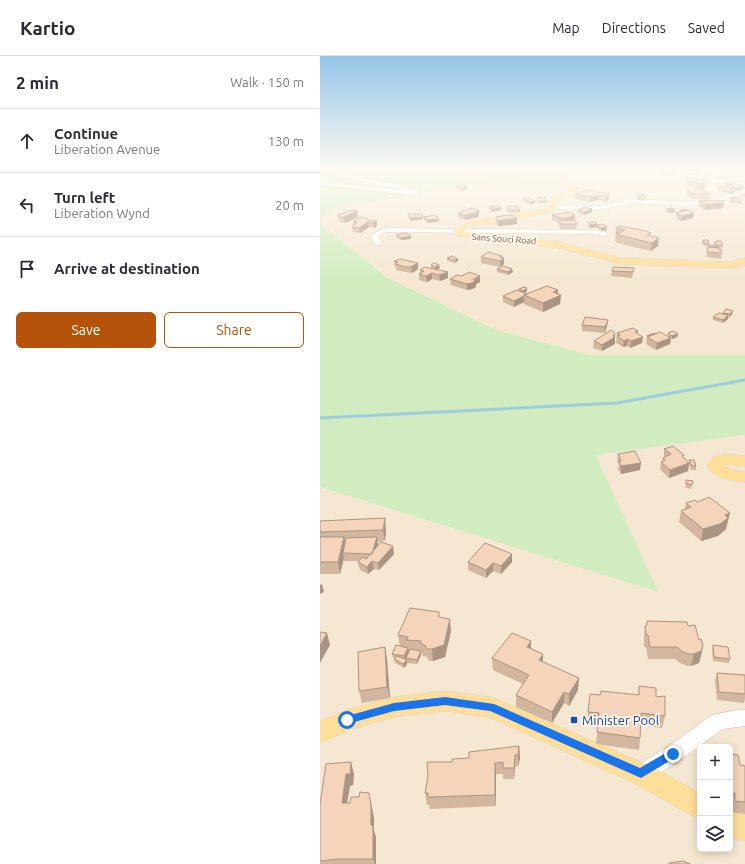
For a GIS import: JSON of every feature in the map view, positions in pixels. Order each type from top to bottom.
[{"type":"main road","name":"Sans Souci Road","points":[[554,208],[541,213],[465,226],[459,230],[461,234],[467,236],[555,244],[621,261],[731,265],[739,264],[745,261]]},
{"type":"main road","points":[[745,461],[726,459],[719,460],[715,466],[718,470],[724,473],[745,477]]},
{"type":"main road","points":[[320,732],[347,720],[394,707],[445,701],[491,707],[641,774],[697,805]]},
{"type":"main road","points":[[733,825],[745,828]]},
{"type":"street","points":[[554,208],[600,208],[610,206]]},
{"type":"street","points":[[378,243],[374,234],[382,231],[459,230],[591,232],[604,234]]},
{"type":"street","points":[[641,774],[673,754],[718,721],[745,718]]},
{"type":"shaded area","points":[[348,206],[745,206],[745,355],[591,355],[496,330],[386,277],[320,223],[320,219],[334,208]]},
{"type":"shaded area","points":[[745,435],[745,864],[320,864],[320,487],[657,592],[596,455]]},
{"type":"green space","points":[[320,206],[348,206],[334,208],[320,219]]},
{"type":"green space","points":[[320,223],[386,277],[496,330],[591,355],[745,355],[745,435],[596,455],[658,592],[320,487]]},
{"type":"building","points":[[498,206],[501,208],[492,209],[489,207]]},
{"type":"building","points":[[515,206],[520,210],[509,210],[507,207]]},
{"type":"building","points":[[585,207],[592,209],[584,212],[578,210]]},
{"type":"building","points":[[471,208],[479,211],[465,215],[458,213]]},
{"type":"building","points":[[672,208],[675,210],[666,209]]},
{"type":"building","points":[[353,210],[357,211],[344,217],[339,217],[338,215]]},
{"type":"building","points":[[687,210],[694,213],[682,216],[676,213],[682,211]]},
{"type":"building","points":[[568,212],[575,215],[564,219],[552,215]]},
{"type":"building","points":[[408,214],[418,214],[422,215],[423,217],[410,218]]},
{"type":"building","points":[[435,215],[439,219],[428,220],[424,217]]},
{"type":"building","points":[[508,215],[517,218],[498,221],[496,217]]},
{"type":"building","points":[[361,217],[368,219],[367,220],[377,221],[373,223],[368,222],[359,228],[352,227],[357,222],[353,222]]},
{"type":"building","points":[[575,220],[577,224],[560,224],[560,221]]},
{"type":"building","points":[[595,222],[597,224],[590,225],[588,223]]},
{"type":"building","points":[[603,224],[607,227],[601,228],[597,225]]},
{"type":"building","points":[[619,226],[646,231],[651,233],[647,235],[659,238],[652,243],[618,235],[619,234],[616,233],[625,230],[616,228]]},
{"type":"building","points":[[406,233],[411,236],[401,238],[396,235]]},
{"type":"building","points":[[703,240],[708,240],[709,243],[704,243]]},
{"type":"building","points":[[716,241],[721,241],[723,245],[715,245],[714,243],[717,242]]},
{"type":"building","points":[[709,245],[717,246],[709,247]]},
{"type":"building","points":[[708,247],[720,248],[719,250],[722,250],[721,253],[707,252]]},
{"type":"building","points":[[488,252],[504,258],[500,261],[481,257]]},
{"type":"building","points":[[452,256],[458,259],[455,260],[447,258]]},
{"type":"building","points":[[400,259],[418,263],[411,267],[395,264],[398,262],[394,261]]},
{"type":"building","points":[[434,263],[439,265],[435,267],[431,265]]},
{"type":"building","points":[[503,266],[512,269],[508,272],[497,269]]},
{"type":"building","points":[[424,267],[448,272],[439,275],[432,273],[426,276],[419,274],[424,271],[420,270]]},
{"type":"building","points":[[613,267],[634,268],[633,272],[612,271]]},
{"type":"building","points":[[469,272],[480,276],[473,279],[475,281],[472,283],[467,284],[450,279],[457,275],[462,276]]},
{"type":"building","points":[[547,286],[558,290],[553,292],[561,295],[543,303],[524,295]]},
{"type":"building","points":[[524,287],[527,288],[523,291],[519,289]]},
{"type":"building","points":[[517,290],[527,294],[514,301],[503,296]]},
{"type":"building","points":[[726,309],[733,311],[730,314],[723,313]]},
{"type":"building","points":[[719,313],[728,315],[723,320],[713,317]]},
{"type":"building","points":[[585,317],[608,320],[605,327],[582,325]]},
{"type":"building","points":[[633,328],[638,331],[635,332],[643,337],[631,341],[628,339],[624,341],[617,336],[620,335],[617,333]]},
{"type":"building","points":[[611,330],[614,332],[615,335],[613,336],[615,337],[602,345],[594,341]]},
{"type":"building","points":[[673,331],[678,334],[672,336],[668,333]]},
{"type":"building","points":[[660,332],[671,338],[657,343],[647,337]]},
{"type":"building","points":[[673,446],[684,455],[682,456],[689,463],[670,470],[661,462],[665,460],[663,458],[671,454],[664,449]]},
{"type":"building","points":[[635,451],[641,463],[621,466],[619,461],[621,461],[618,454]]},
{"type":"building","points":[[689,460],[694,460],[696,466],[692,466]]},
{"type":"building","points":[[686,480],[693,481],[692,485],[686,483]]},
{"type":"building","points":[[709,497],[730,513],[725,515],[728,518],[720,524],[703,529],[681,511],[691,507],[686,503],[695,500],[698,502]]},
{"type":"building","points":[[385,518],[383,530],[320,532],[320,521]]},
{"type":"building","points":[[320,537],[344,537],[338,562],[320,562]]},
{"type":"building","points":[[377,537],[372,554],[343,553],[346,538]]},
{"type":"building","points":[[381,542],[393,546],[378,563],[372,561],[367,567],[358,562],[363,557],[366,559]]},
{"type":"building","points":[[485,543],[512,554],[501,566],[493,563],[486,570],[468,562]]},
{"type":"building","points":[[410,608],[439,612],[439,617],[450,619],[444,645],[427,649],[425,645],[421,644],[421,641],[407,640],[408,637],[398,635]]},
{"type":"building","points":[[647,621],[687,622],[688,626],[695,625],[699,640],[701,639],[703,645],[701,651],[694,654],[689,654],[683,652],[677,647],[650,647],[648,635],[646,635],[645,626],[647,625]]},
{"type":"building","points":[[320,632],[327,633],[320,646]]},
{"type":"building","points":[[512,633],[531,641],[527,647],[543,654],[539,660],[579,678],[569,694],[564,692],[552,712],[516,695],[529,675],[492,658]]},
{"type":"building","points":[[396,645],[408,648],[404,656],[392,654]]},
{"type":"building","points":[[713,645],[728,647],[730,659],[714,657]]},
{"type":"building","points":[[385,647],[387,687],[359,691],[358,652]]},
{"type":"building","points":[[410,649],[421,651],[417,660],[406,658]]},
{"type":"building","points":[[397,656],[407,660],[403,664],[394,659]]},
{"type":"building","points":[[717,673],[745,675],[745,694],[719,692]]},
{"type":"building","points":[[639,686],[656,688],[656,697],[665,696],[665,716],[641,713],[640,738],[597,732],[599,713],[588,712],[590,694],[600,695],[601,691],[639,695]]},
{"type":"building","points":[[519,746],[518,755],[515,755],[514,768],[503,768],[503,762],[495,763],[495,795],[428,797],[428,793],[425,793],[428,776],[427,762],[452,762],[452,759],[469,758],[469,752]]},
{"type":"building","points":[[733,754],[738,755],[740,765],[745,766],[745,802],[735,801],[735,793],[733,793]]},
{"type":"building","points":[[351,762],[350,774],[346,774],[342,803],[350,803],[351,797],[359,797],[360,792],[369,793],[371,825],[373,826],[373,859],[338,859],[320,861],[320,804],[326,764]]},
{"type":"building","points":[[683,861],[690,864],[669,864],[669,863]]},
{"type":"waterway","points":[[320,418],[617,403],[745,380]]},
{"type":"place","name":"Minister Pool","points":[[574,720]]},
{"type":"route","points":[[347,720],[394,707],[445,701],[491,707],[641,774],[673,754]]}]
